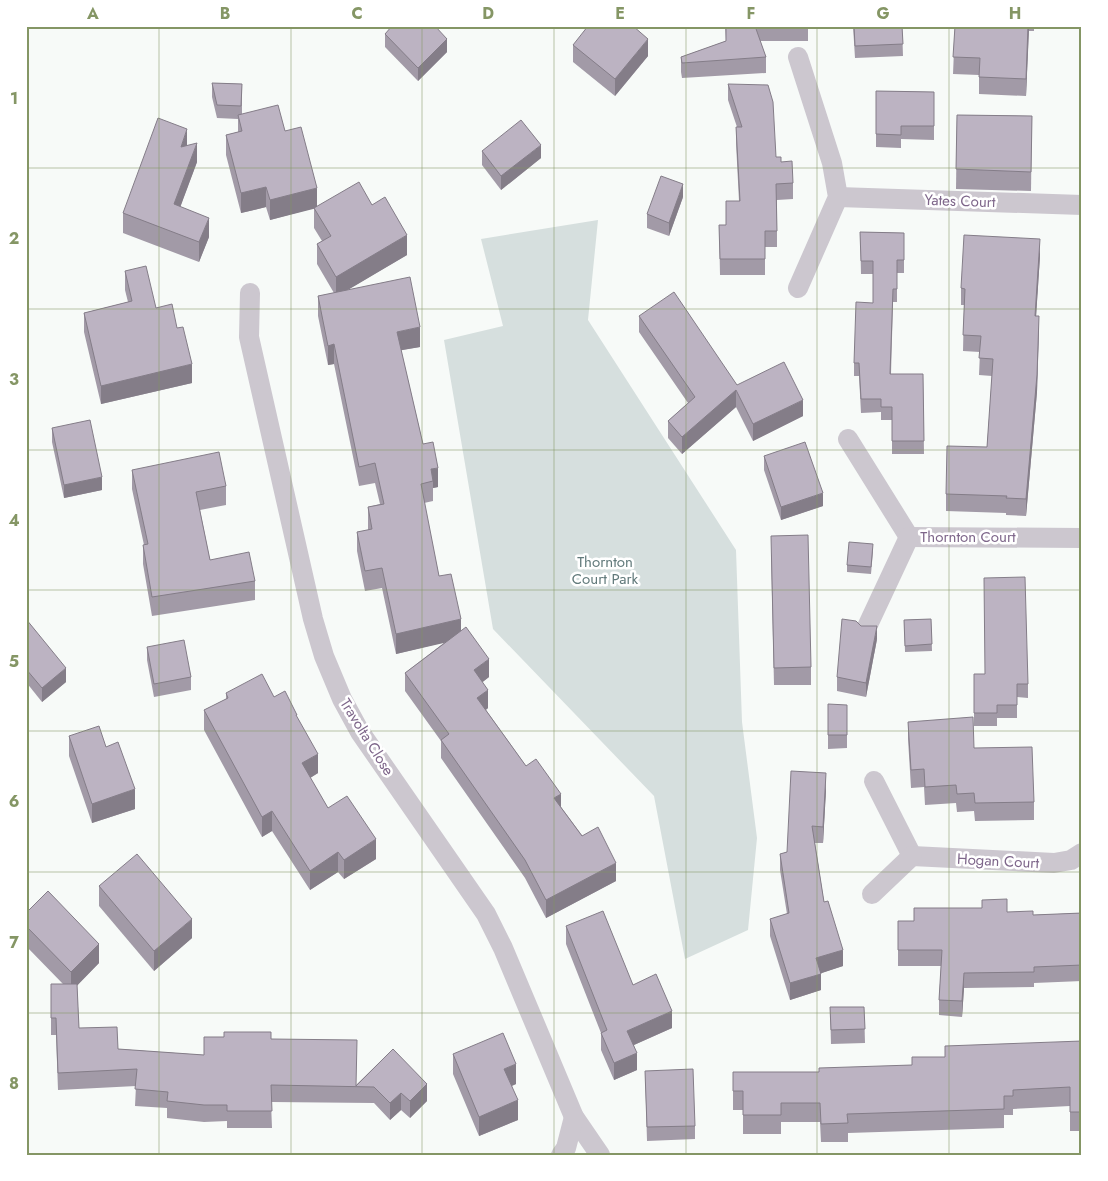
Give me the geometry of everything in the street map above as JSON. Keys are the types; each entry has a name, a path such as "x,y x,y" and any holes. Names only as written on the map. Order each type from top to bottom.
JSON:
{"street":[{"path":"798,57 832,163 838,197 798,288"},
{"name":"Yates Court","path":"838,197 1082,205"},
{"name":"Travolta Close","path":"250,292 249,337 313,619 324,656 342,699 360,732 486,914 503,948 574,1117 600,1155"},
{"name":"Thornton Court","path":"848,439 909,536 1082,538"},
{"path":"866,629 909,536"},
{"path":"872,894 912,856 874,781"},
{"name":"Hogan Court","path":"912,856 1054,863 1072,860 1082,853"},
{"path":"561,1155 566,1148 574,1117"}],"green space":[{"name":"Thornton Court Park","path":"598,220 588,320 736,550 742,722 757,838 748,930 685,959 654,796 493,629 444,340 503,326 481,239"}],"building":[{"path":"392,26 435,26 447,39 418,68 385,34"},
{"path":"588,26 633,26 648,39 615,79 573,45"},
{"path":"726,26 755,26 766,57 682,63 681,57 726,41"},
{"path":"854,26 902,26 903,44 855,46"},
{"path":"955,26 1028,26 1026,79 979,77 980,58 953,57"},
{"path":"212,83 242,84 241,106 217,105"},
{"path":"728,84 768,85 773,102 776,157 781,157 781,162 792,161 793,183 776,184 777,231 765,231 765,259 720,259 719,225 726,225 726,201 740,201 736,127 742,127"},
{"path":"876,91 934,92 934,126 901,126 901,135 876,134"},
{"path":"278,105 285,131 301,127 317,188 270,200 266,187 241,193 226,135 242,131 238,115"},
{"path":"957,115 1032,116 1031,172 956,169"},
{"path":"158,118 187,129 181,147 197,143 174,204 209,218 199,242 123,213"},
{"path":"521,120 541,145 501,176 482,151"},
{"path":"661,176 683,184 669,223 647,214"},
{"path":"359,182 372,205 385,197 407,235 336,277 317,244 331,236 314,208"},
{"path":"860,232 904,233 904,260 897,260 897,289 893,289 890,374 923,374 924,441 892,441 892,407 881,407 881,399 861,399 859,363 854,363 856,302 873,303 873,261 861,261"},
{"path":"964,235 1040,239 1035,316 1039,316 1037,375 1026,499 1006,498 1007,496 946,494 947,446 987,447 993,359 979,358 981,336 963,335 965,289 961,288"},
{"path":"146,266 156,308 172,304 177,328 183,327 192,364 101,386 84,313 132,301 125,271"},
{"path":"410,277 420,327 397,332 423,444 433,442 438,468 431,469 433,481 421,484 439,576 451,574 461,619 396,634 382,568 365,571 357,532 372,529 368,507 384,504 375,463 359,467 334,344 328,346 318,296"},
{"path":"674,292 737,385 784,362 803,400 753,424 736,390 682,437 668,421 695,397 639,316"},
{"path":"90,420 102,477 64,485 52,428"},
{"path":"805,442 823,493 781,507 764,456"},
{"path":"219,452 226,486 196,492 210,560 249,552 255,581 152,597 143,545 148,544 132,470"},
{"path":"808,535 811,667 774,668 771,536"},
{"path":"849,542 873,544 871,567 847,565"},
{"path":"1025,577 1028,684 1017,684 1017,705 997,705 997,713 974,713 974,674 985,674 984,578"},
{"path":"26,619 66,668 42,688 26,669"},
{"path":"842,619 856,621 861,626 877,626 866,683 837,677"},
{"path":"931,619 932,644 905,646 904,620"},
{"path":"466,627 489,659 474,670 488,690 477,698 526,766 536,759 561,794 554,798 582,836 598,827 616,863 546,900 525,860 441,740 449,734 405,673"},
{"path":"184,640 191,677 154,684 147,647"},
{"path":"262,674 274,697 285,691 318,754 302,763 328,808 347,796 376,839 344,860 338,852 310,871 272,811 262,817 204,710 228,698 226,693"},
{"path":"828,704 847,705 847,735 828,735"},
{"path":"973,717 974,748 1032,747 1034,802 975,803 974,793 957,794 956,785 925,787 924,769 911,770 908,722"},
{"path":"99,726 106,747 118,742 135,789 92,804 69,736"},
{"path":"791,771 826,773 823,827 812,826 824,902 828,901 843,950 816,958 821,974 790,983 770,919 789,913 780,854 787,852"},
{"path":"137,854 192,919 154,951 99,886"},
{"path":"48,891 99,944 71,972 26,926 26,913"},
{"path":"1007,899 1007,912 1033,911 1033,915 1082,913 1082,965 1034,967 1034,972 964,973 962,1001 939,1000 942,950 898,950 898,921 914,921 914,908 982,908 982,900"},
{"path":"603,911 633,985 656,974 672,1011 627,1031 637,1053 614,1063 601,1033 607,1030 566,926"},
{"path":"51,984 77,984 79,1028 117,1027 118,1049 204,1055 204,1037 224,1037 224,1032 271,1032 271,1039 357,1040 356,1086 393,1049 427,1084 410,1101 401,1093 390,1103 374,1087 271,1085 272,1111 227,1111 227,1105 204,1105 167,1101 168,1092 135,1089 137,1069 58,1073 56,1018 51,1018"},
{"path":"830,1007 864,1007 865,1029 831,1030"},
{"path":"503,1033 516,1064 504,1069 518,1100 479,1117 453,1054"},
{"path":"1082,1041 1082,1112 1070,1112 1070,1087 1013,1090 1013,1096 1004,1096 1004,1109 847,1114 848,1123 821,1124 820,1103 781,1103 781,1115 743,1115 743,1091 733,1091 733,1072 819,1072 819,1068 912,1065 912,1057 945,1057 945,1046"},
{"path":"693,1069 695,1126 647,1127 645,1071"}]}
